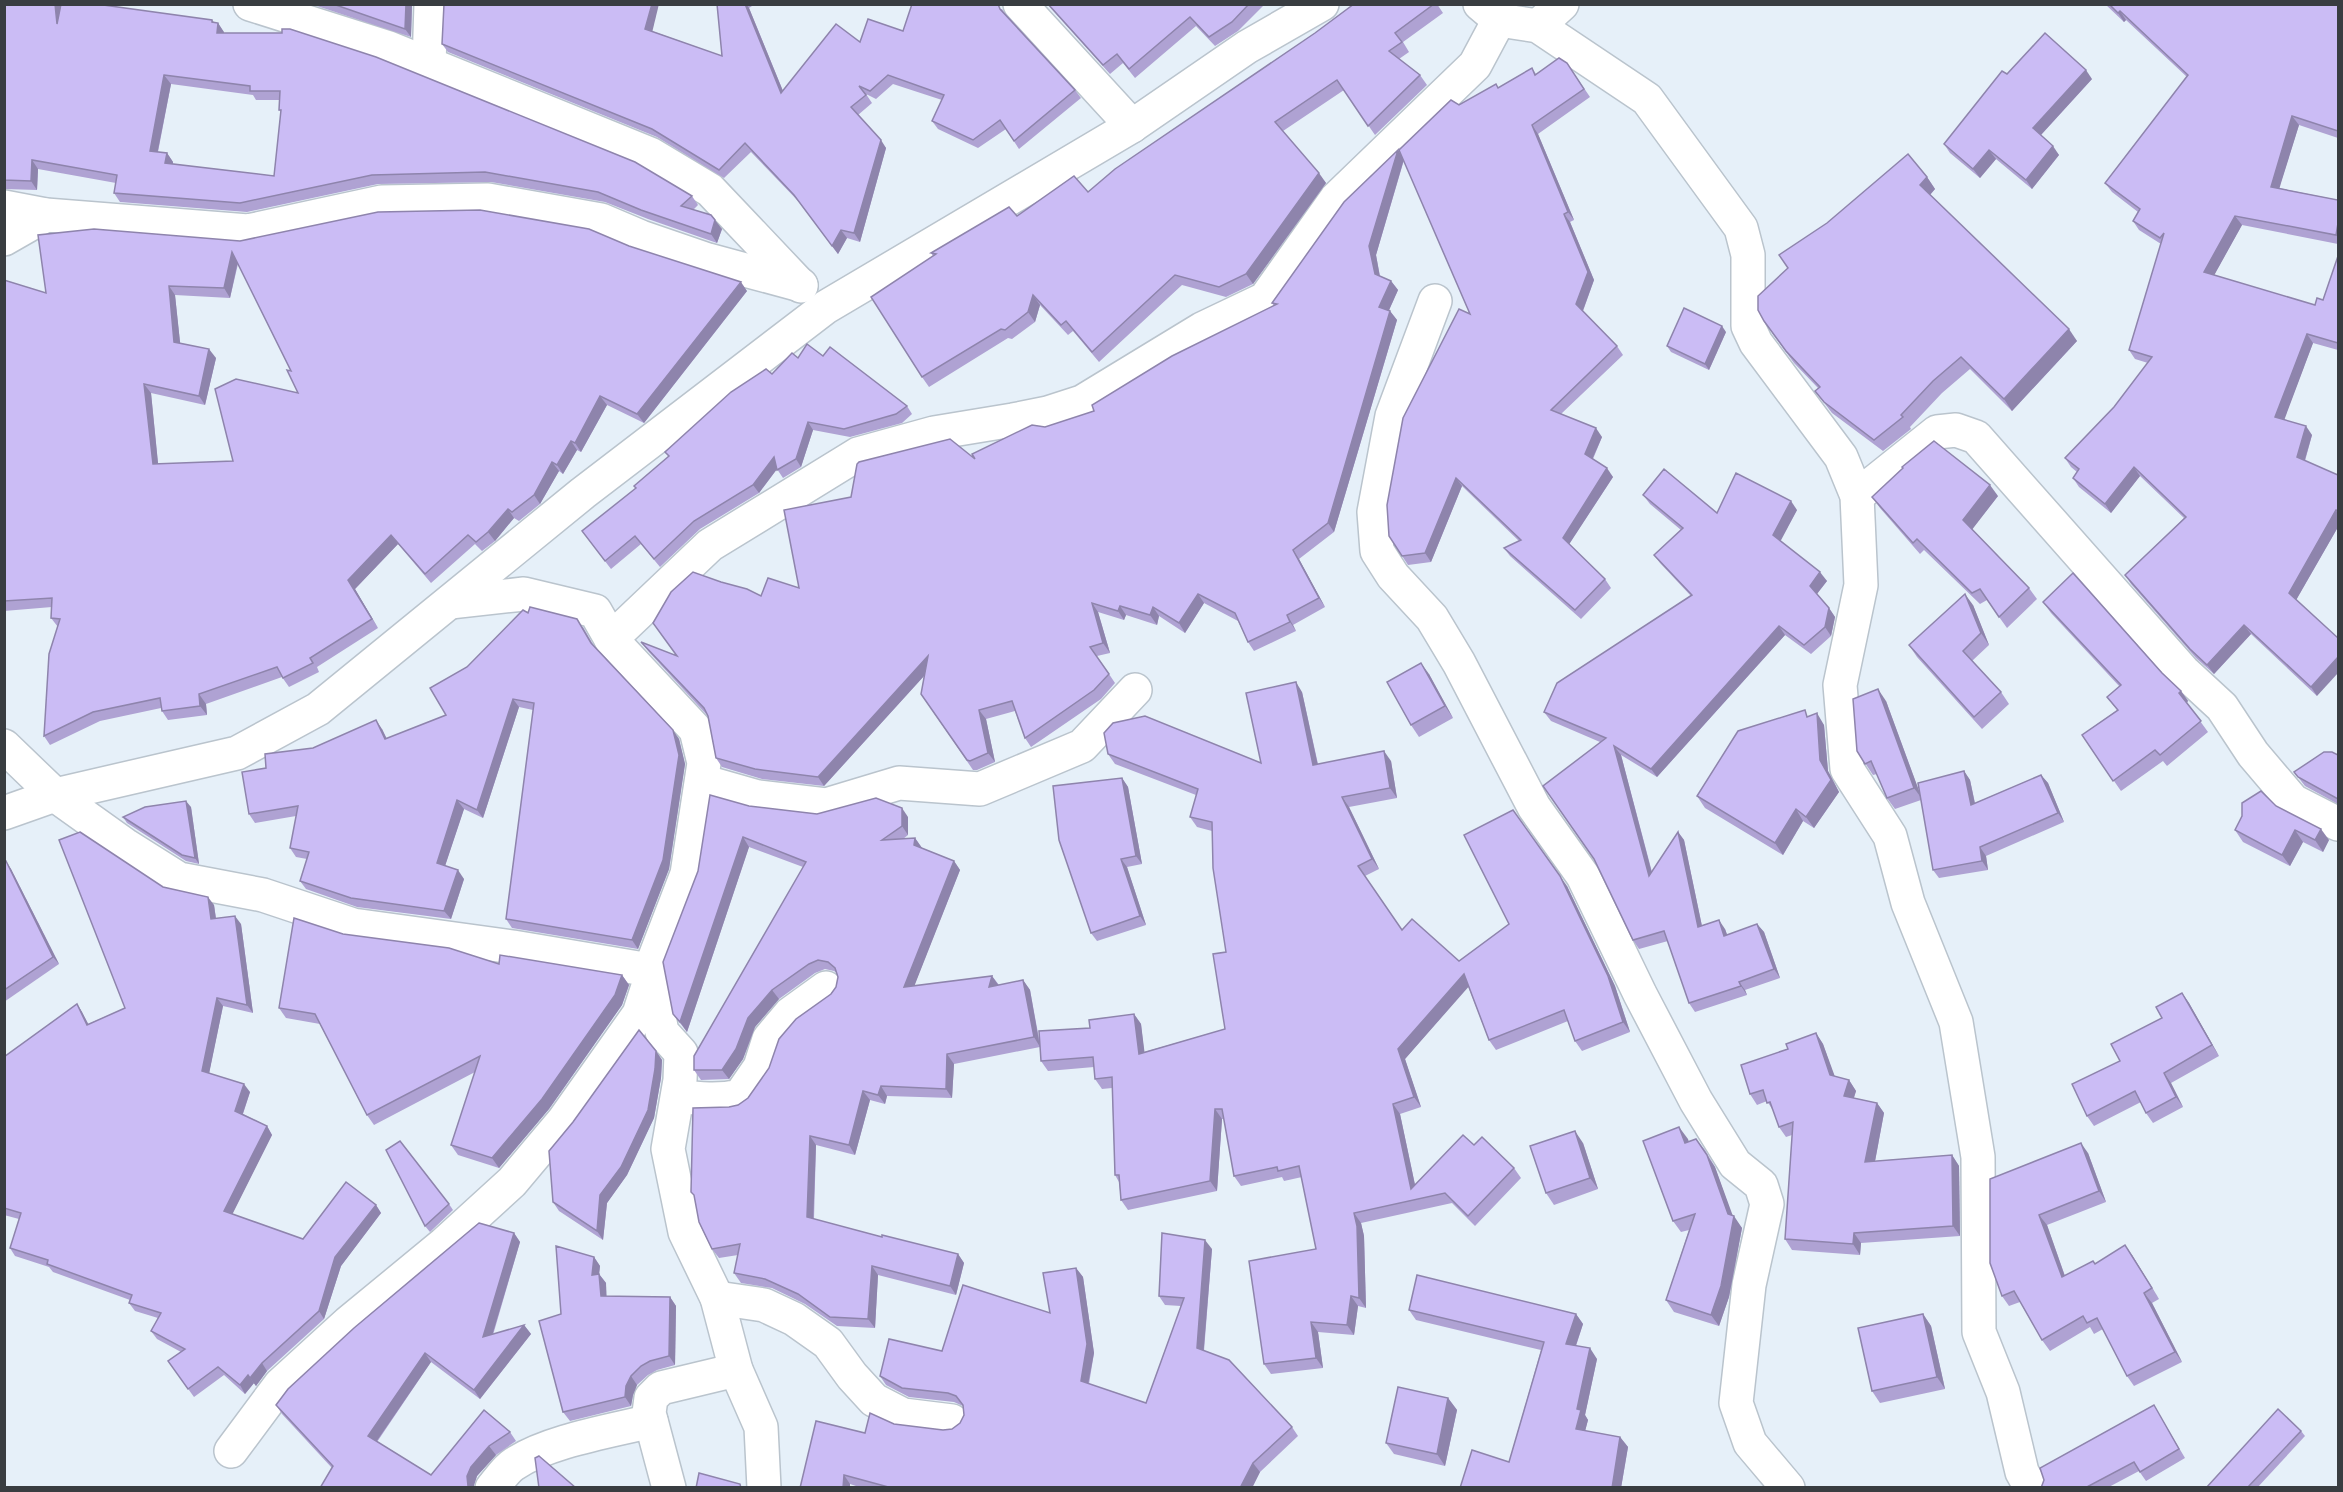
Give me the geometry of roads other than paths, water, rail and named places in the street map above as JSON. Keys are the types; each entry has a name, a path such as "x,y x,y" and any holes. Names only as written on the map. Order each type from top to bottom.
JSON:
{"street":[{"path":"250,4 388,48 650,154 677,168 710,190 801,285 826,307"},
{"path":"429,64 430,4"},
{"path":"1020,4 1132,126"},
{"path":"4,813 56,795 237,753 318,709 663,430 826,307 1132,126 1247,47 1322,4"},
{"path":"1538,26 1562,4"},
{"path":"611,639 710,545 858,454 934,433 1025,418 1083,402 1202,329 1265,299 1336,199 1475,65 1489,12 1538,26 1647,99 1741,228 1748,255 1748,326 1756,343 1841,458 1857,496 1861,585 1840,685 1847,769 1890,836 1908,903 1956,1022 1978,1157 1979,1332 2003,1392 2022,1472 2031,1488"},
{"path":"4,207 46,215 248,231 382,202 488,200 601,220 641,237 708,260 801,285"},
{"path":"4,239 46,215"},
{"path":"1435,301 1392,416 1374,512 1377,551 1393,576 1432,618 1459,663 1534,807 1582,876 1696,1101 1735,1164 1761,1185 1767,1204 1749,1285 1736,1403 1749,1443 1788,1488"},
{"path":"1857,496 1937,432 1956,430 1976,437 2182,671 2222,707 2253,754 2293,801 2338,824"},
{"path":"231,1451 280,1385 348,1323 444,1244 512,1182 564,1120 639,1014 651,973 687,874 704,763 696,730 611,639 595,611 524,594 450,602"},
{"path":"702,781 758,796 826,806 899,783 980,789 1082,746 1136,690"},
{"path":"4,746 56,795 125,845 179,879 263,895 353,925 513,947 651,973"},
{"path":"651,973 662,1032 681,1053 678,1096 668,1149 685,1232 717,1298 736,1370 761,1427 764,1488"},
{"path":"678,1096 713,1100 740,1096 760,1067 769,1039 790,1014 826,988"},
{"path":"717,1298 764,1305 794,1319 828,1343 852,1376 874,1400 903,1415 952,1421"},
{"path":"669,1488 649,1413 651,1398 662,1388 736,1370"},
{"path":"492,1488 513,1465 534,1454 566,1443 651,1421"}]}
